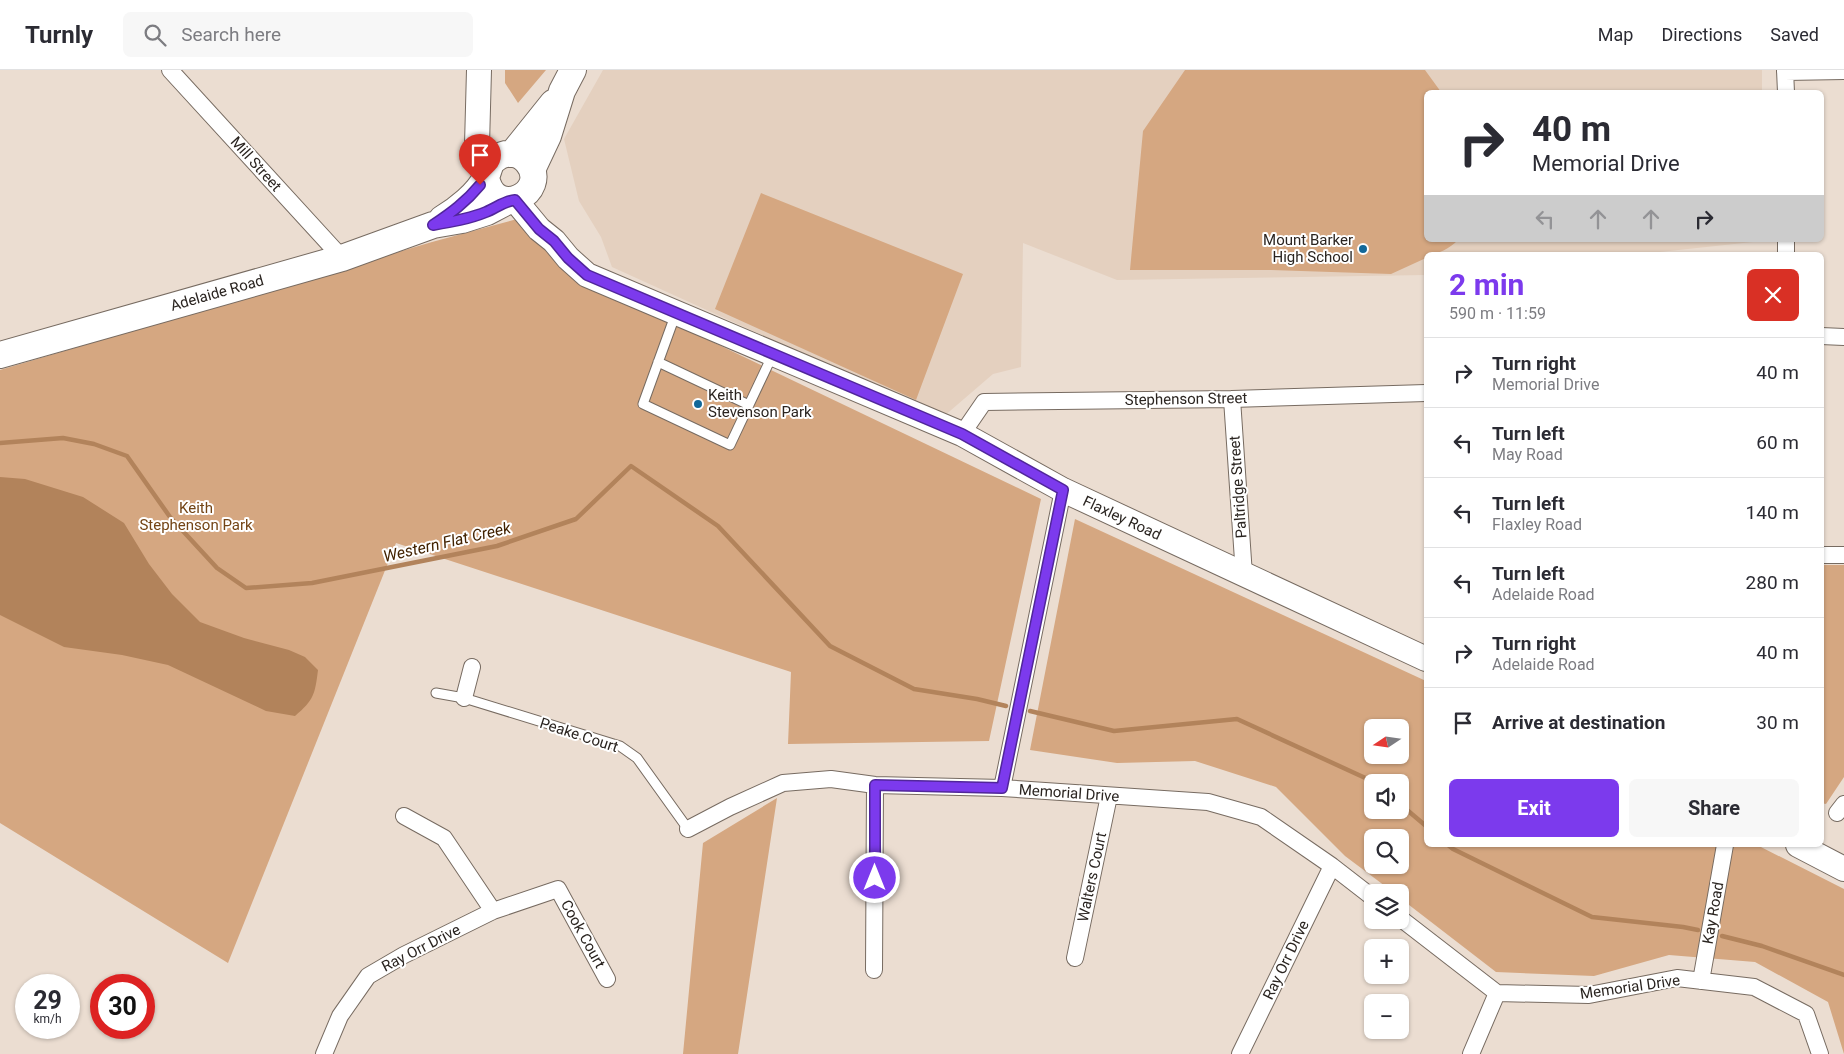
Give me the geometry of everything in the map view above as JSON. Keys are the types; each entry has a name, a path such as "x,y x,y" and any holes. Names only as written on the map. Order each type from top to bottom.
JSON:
{"main road":[{"path":"479,70 477,144 481,160 498,164 525,159 522,189"},
{"name":"Adelaide Road","path":"433,225 471,197 568,81"},
{"path":"498,164 488,185 492,192 500,198 522,189 548,136 568,81"},
{"name":"Adelaide Road","path":"0,355 342,258 433,225 462,220 487,212 522,189"},
{"name":"Flaxley Road","path":"522,189 544,212 554,241 568,258 587,275 962,434 1063,490 1424,658"},
{"path":"1802,847 1844,868"}],"street":[{"name":"Mill Street","path":"170,70 342,258"},
{"path":"1786,90 1785,71 1844,71"},
{"path":"1824,336 1844,337"},
{"name":"Stephenson Street","path":"962,434 984,402 1232,399 1424,393"},
{"name":"Paltridge Street","path":"1232,399 1244,575"},
{"path":"1002,788 1063,490"},
{"path":"1824,555 1844,555"},
{"path":"464,698 472,667"},
{"name":"Memorial Drive","path":"688,829 783,783 831,779 875,785 1002,788 1208,802 1261,817 1332,866 1364,891"},
{"path":"874,970 875,785"},
{"name":"Walters Court","path":"1075,958 1110,796"},
{"path":"404,816 444,838 493,911"},
{"name":"Kay Road","path":"1701,981 1725,847"},
{"name":"Ray Orr Drive","path":"1240,1054 1332,866"},
{"name":"Ray Orr Drive","path":"324,1054 340,1016 368,976 404,955 493,911 558,889"},
{"name":"Cook Court","path":"558,889 607,979"},
{"path":"1409,925 1497,993 1471,1054"},
{"name":"Memorial Drive","path":"1497,993 1589,995 1677,978 1754,987 1806,1014 1820,1054"}],"lane":[{"path":"676,313 643,404 730,445 773,354"},
{"path":"658,362 749,405"},
{"name":"Peake Court","path":"436,693 464,698 620,746 637,758 688,829"}],"shaded area":[{"name":"Mount Barker High School","path":"603,70 1762,70 1762,90 1424,90 1424,242 1753,242 1660,252 1424,252 1424,275 1117,280 1023,243 1021,367 993,374 943,417 612,267 601,237 579,201 564,139"},
{"path":"0,477 25,479 83,497 124,523 149,564 172,594 200,622 244,638 289,650 305,657 318,670 316,685 310,701 295,716 266,711 168,665 122,655 64,647 0,615"}],"green space":[{"path":"505,70 546,70 518,103 505,83"},
{"path":"1185,70 1425,70 1440,90 1424,90 1424,242 1456,242 1440,252 1424,252 1424,259 1391,274 1271,270 1130,270 1143,131"},
{"path":"761,193 963,274 916,400 715,309"},
{"name":"Keith Stephenson Park","path":"517,219 566,272 1041,499 989,741 788,744 791,672 396,543 228,963 0,823 0,370 432,242"},
{"path":"1075,519 1424,680 1424,847 1761,847 1844,889 1844,1054 1828,1002 1755,962 1669,955 1594,976 1496,972 1409,905 1409,884 1382,884 1369,874 1409,874 1409,829 1364,829 1364,870 1345,856 1276,787 1195,761 1117,763 1030,750"},
{"path":"1824,565 1844,565 1844,777 1826,804 1824,804"},
{"path":"777,798 738,1054 683,1054 703,843"}],"waterway":[{"name":"Western Flat Creek","path":"0,443 63,438 94,444 127,456 170,517 217,568 246,588 312,583 497,546 576,519 631,466 718,526 830,646 914,689 977,699 1006,706"},
{"name":"Western Flat Creek","path":"1030,711 1114,731 1237,719 1364,777"},
{"name":"Western Flat Creek","path":"1409,812 1424,824"},
{"name":"Western Flat Creek","path":"1450,847 1592,917 1698,930"},
{"name":"Western Flat Creek","path":"1722,936 1762,946 1844,975"}],"place":[{"name":"Mount Barker High School","path":"1363,249"},
{"name":"Keith Stevenson Park","path":"698,404"}],"route":[{"path":"480,185 471,197 457,209 433,225 462,220 487,212 508,201 515,200 539,229 554,241 568,258 587,275 962,434 1063,490 1002,788 875,785 875,878"}]}
